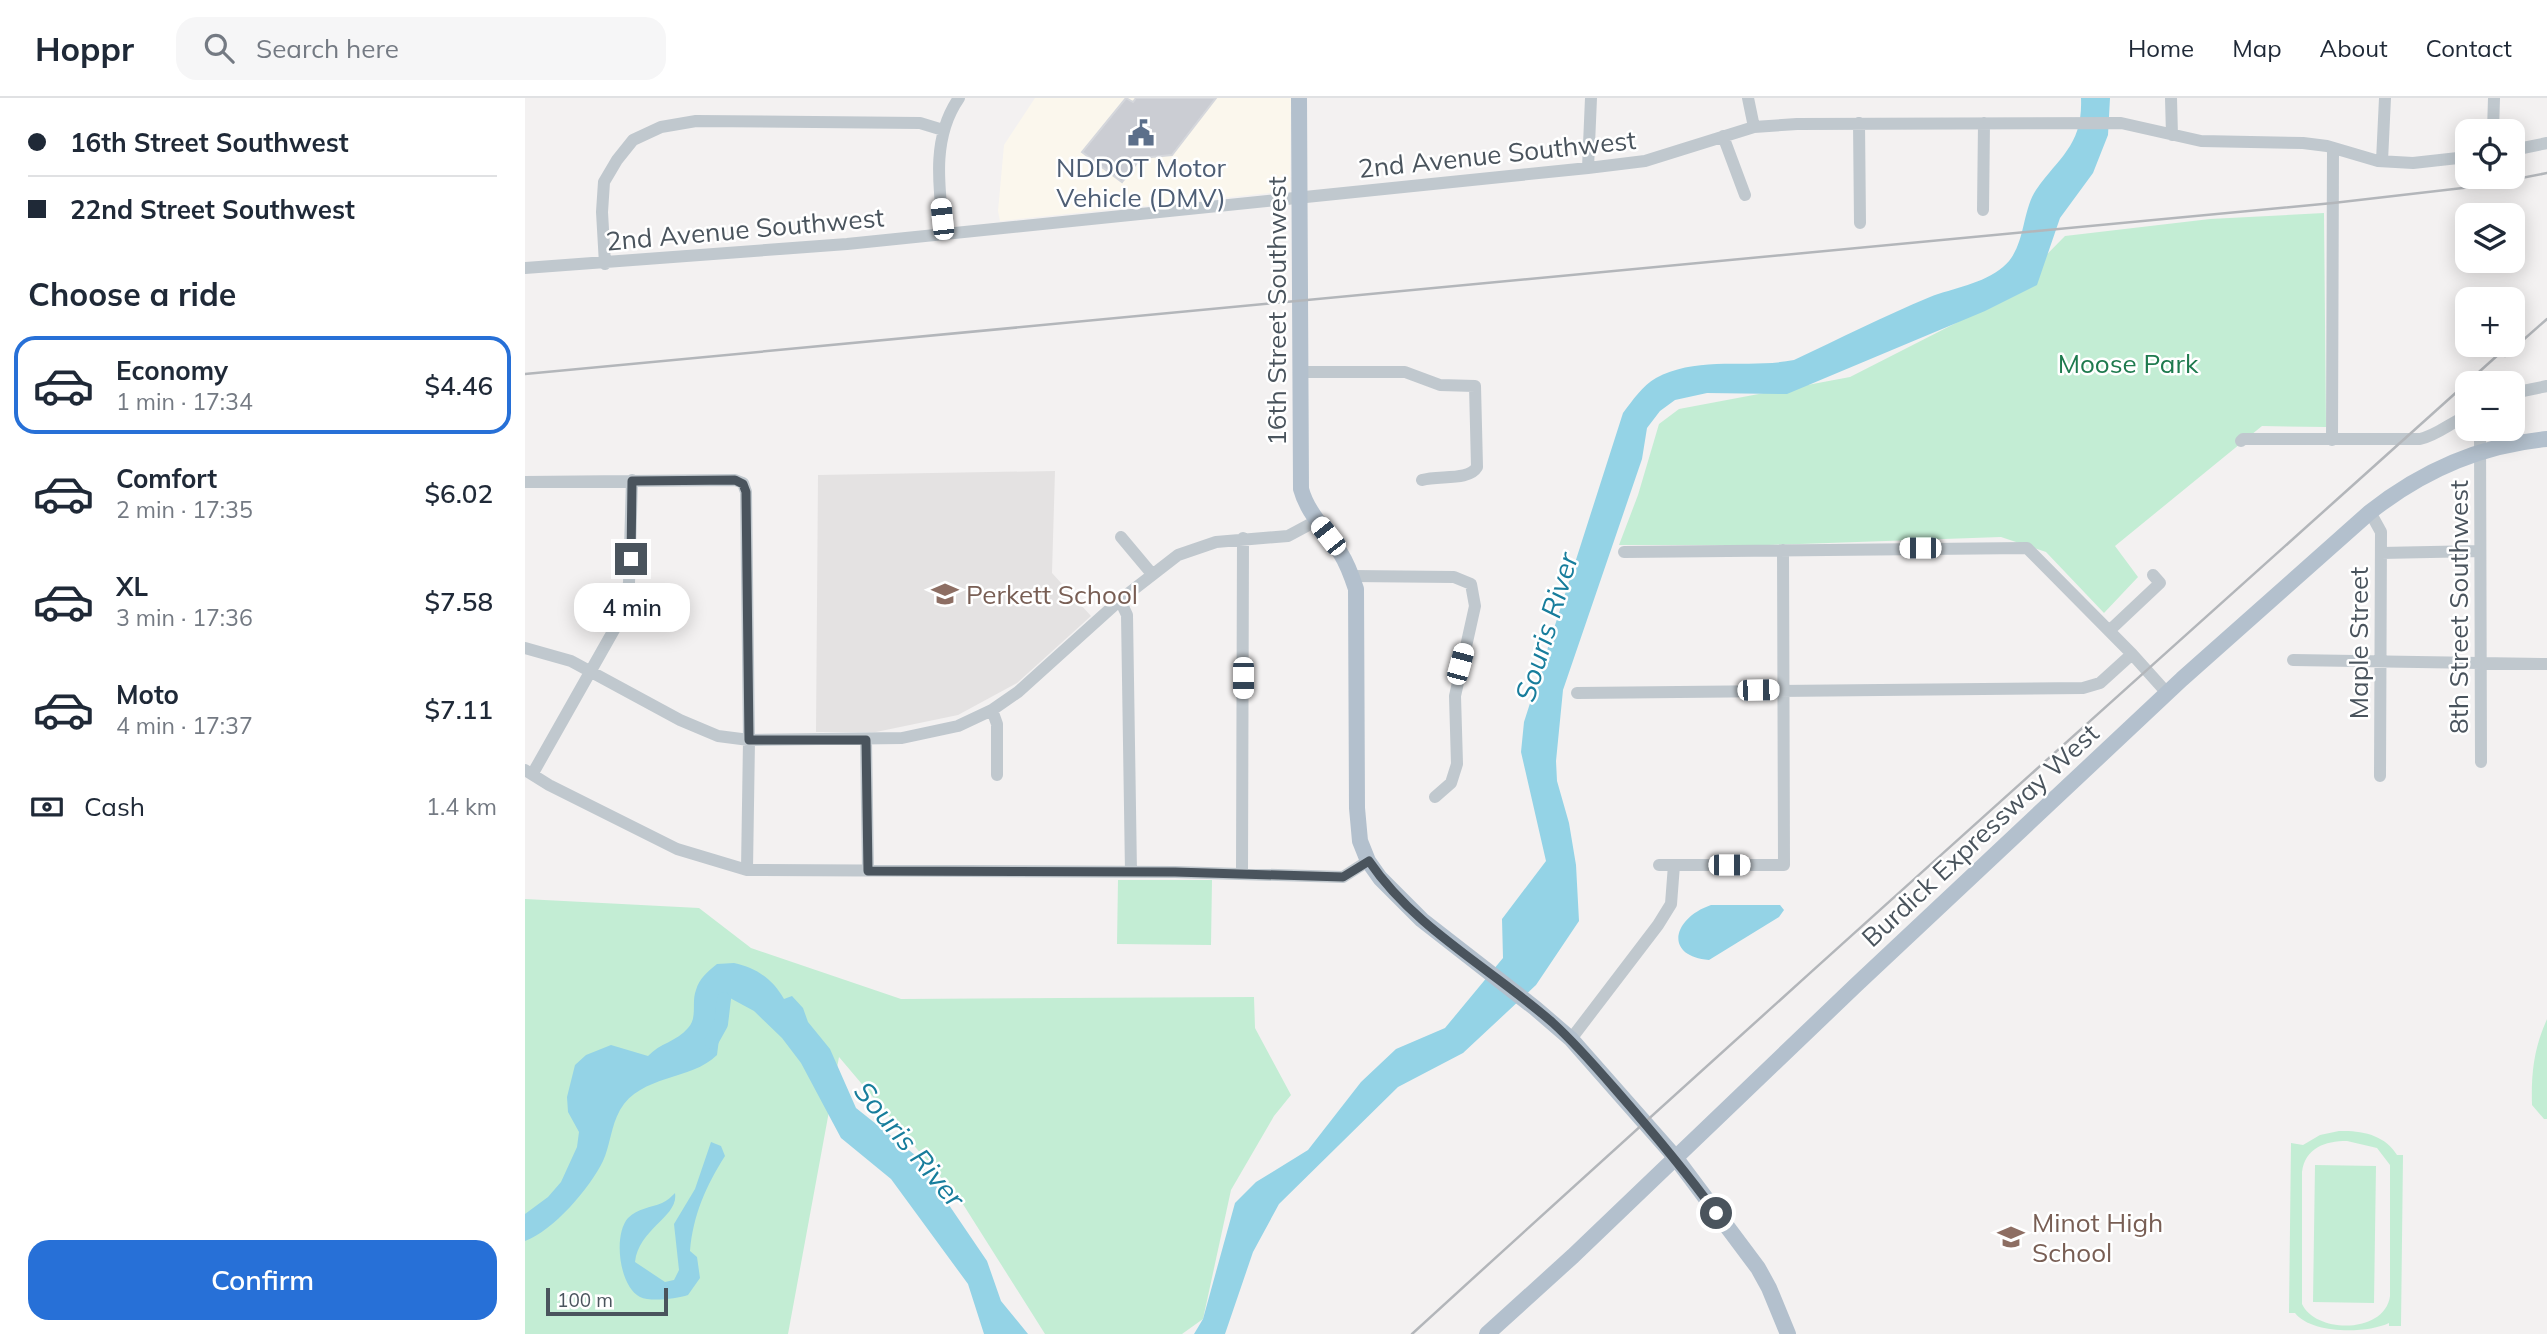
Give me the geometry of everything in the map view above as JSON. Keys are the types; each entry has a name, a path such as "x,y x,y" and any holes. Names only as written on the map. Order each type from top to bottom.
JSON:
{"main road":[{"name":"16th Street Southwest","path":"1299,98 1301,489 1305,503 1340,551 1352,576"},
{"name":"Burdick Expressway West","path":"1487,1334 1573,1256 2167,693 2370,512 2420,478 2480,452 2547,439"},
{"path":"1352,576 1358,606 1357,808 1360,841 1369,861 1387,886 1422,920 1571,1039 1675,1157 1758,1268 1788,1334"}],"street":[{"path":"943,234 938,178 943,130 960,98"},
{"path":"1588,168 1591,98"},
{"path":"1748,98 1754,127"},
{"path":"2171,98 2172,135"},
{"path":"2382,161 2385,98"},
{"path":"2493,119 2494,98"},
{"path":"605,264 601,212 604,182 633,140 661,127 696,121 907,122 943,130"},
{"path":"1859,123 1860,223"},
{"name":"2nd Avenue Southwest","path":"525,268 605,264 943,234 1588,168 1645,160 1754,127 1859,123 2121,123 2201,141 2303,143 2382,161 2413,163 2455,159"},
{"path":"1983,210 1984,123"},
{"path":"1723,136 1745,195"},
{"path":"2525,147 2547,142"},
{"path":"2332,440 2333,148"},
{"path":"1300,372 1405,372 1440,385 1475,386 1478,467 1473,474 1465,477 1438,476 1422,480"},
{"path":"2525,391 2547,386"},
{"path":"2241,441 2332,440 2420,445 2438,439 2455,426"},
{"name":"8th Street Southwest","path":"2480,441 2481,762"},
{"path":"525,482 735,480 743,484 746,492 749,740 747,870"},
{"path":"632,481 629,583 615,628 529,771 549,785 677,849 747,870 1131,872 1343,877 1369,861"},
{"name":"Maple Street","path":"2370,512 2381,532 2380,776"},
{"path":"525,648 571,661 700,730 718,736 749,740 866,740 932,733 958,726 992,710 1018,692 1120,600 1178,555 1216,542 1287,536 1316,521"},
{"path":"1121,537 1151,574"},
{"path":"1242,874 1243,538"},
{"path":"1624,551 2027,548 2167,693"},
{"path":"1659,865 1784,865 1783,550"},
{"path":"2381,553 2480,551"},
{"path":"2109,631 2160,583 2153,575"},
{"path":"1352,576 1454,576 1471,584 1475,606 1455,696 1457,764 1451,783 1435,797"},
{"path":"1120,600 1127,615 1131,872"},
{"path":"1577,693 2094,686 2132,654"},
{"path":"2293,660 2547,664"},
{"path":"992,710 997,724 997,775"},
{"path":"866,740 868,871"},
{"path":"1571,1039 1671,904 1674,865"}],"shaded area":[{"path":"1035,98 1291,98 1290,191 1000,221 998,211 1004,145"},
{"name":"Perkett School","path":"1055,471 1052,573 1091,616 1017,683 958,715 876,732 816,732 818,475"}],"green space":[{"name":"Moose Park","path":"2324,213 2326,427 2262,426 2115,546 2138,577 2104,613 2046,552 2001,537 1769,545 1619,545 1638,495 1659,424 1679,409 1850,377 2003,299 2065,236 2210,219"},
{"path":"1118,880 1212,880 1211,945 1117,944"},
{"path":"525,899 699,908 751,948 901,999 1254,997 1255,1028 1291,1095 1274,1116 1231,1190 1203,1319 1182,1334 1045,1334 961,1201 839,1057 788,1334 525,1334"},
{"path":"2547,1019 2547,1119 2544,1119 2532,1105 2532,1082 2536,1051"},
{"path":"2339,1131 2364,1133 2379,1138 2397,1155 2403,1155 2401,1326 2389,1326 2389,1323 2367,1329 2339,1330 2313,1325 2295,1313 2289,1313 2291,1143 2303,1145 2320,1135","holes":["2347,1141 2377,1148 2390,1165 2390,1296 2385,1308 2376,1317 2349,1326 2335,1325 2321,1321 2310,1314 2302,1304 2302,1172 2307,1157 2324,1144"]},
{"path":"2315,1165 2376,1166 2374,1303 2313,1302"}],"water":[{"path":"2081,98 2110,98 2108,135 2093,173 2060,218 2037,285 1985,311 1787,394 1707,393 1675,400 1660,411 1647,428 1642,459 1563,690 1556,761 1557,781 1569,823 1576,865 1579,921 1536,985 1463,1053 1398,1087 1279,1204 1253,1252 1225,1334 1194,1334 1203,1319 1235,1203 1256,1182 1308,1150 1361,1082 1396,1049 1445,1028 1503,958 1502,919 1546,861 1521,752 1524,722 1623,413 1646,385 1672,371 1706,365 1794,360 1913,304 1995,273 2016,250 2036,190 2074,139 2081,114"},
{"path":"1711,905 1780,905 1784,910 1779,917 1709,960 1685,952 1679,944 1679,936 1688,919"},
{"path":"734,963 763,975 784,999 792,996 803,1008 808,1022 830,1049 856,1108 915,1155 987,1261 1001,1301 1028,1334 984,1334 968,1284 891,1179 841,1138 801,1063 782,1038 754,1011 730,998 722,1015 717,1055 694,1070 653,1084 629,1098 617,1116 603,1161 589,1183 559,1218 525,1241 525,1214 548,1197 561,1182 577,1147 579,1132 568,1112 567,1097 575,1065 586,1055 611,1045 648,1056 691,1024 697,986 704,975 717,964"},
{"path":"711,1142 721,1146 725,1156 706,1190 694,1225 690,1251 697,1257 700,1278 688,1295 663,1299 640,1297 627,1282 620,1260 623,1226 636,1212 664,1202 675,1193 671,1209 643,1240 635,1262 665,1282 674,1280 679,1270 674,1224 695,1189"}],"building":[{"path":"1126,98 1133,102 1136,98 1216,98 1172,155 1141,158 1122,182 1082,152"}],"waterway":[{"name":"Souris River","path":"711,1042 721,1024 724,999"}],"railway":[{"path":"525,374 2333,203 2480,186 2547,173"},
{"path":"2525,338 2547,319"},
{"path":"1412,1334 2496,357"}],"place":[{"name":"NDDOT Motor Vehicle (DMV)","path":"1141,133"},
{"name":"Perkett School","path":"945,594"},
{"name":"Minot High School","path":"2011,1237"}],"route":[{"path":"631,559 632,481 735,480 743,484 746,492 749,740 866,740 868,871 1175,872 1343,877 1369,861 1395,895 1422,920 1571,1039 1675,1157 1716,1213"}]}
